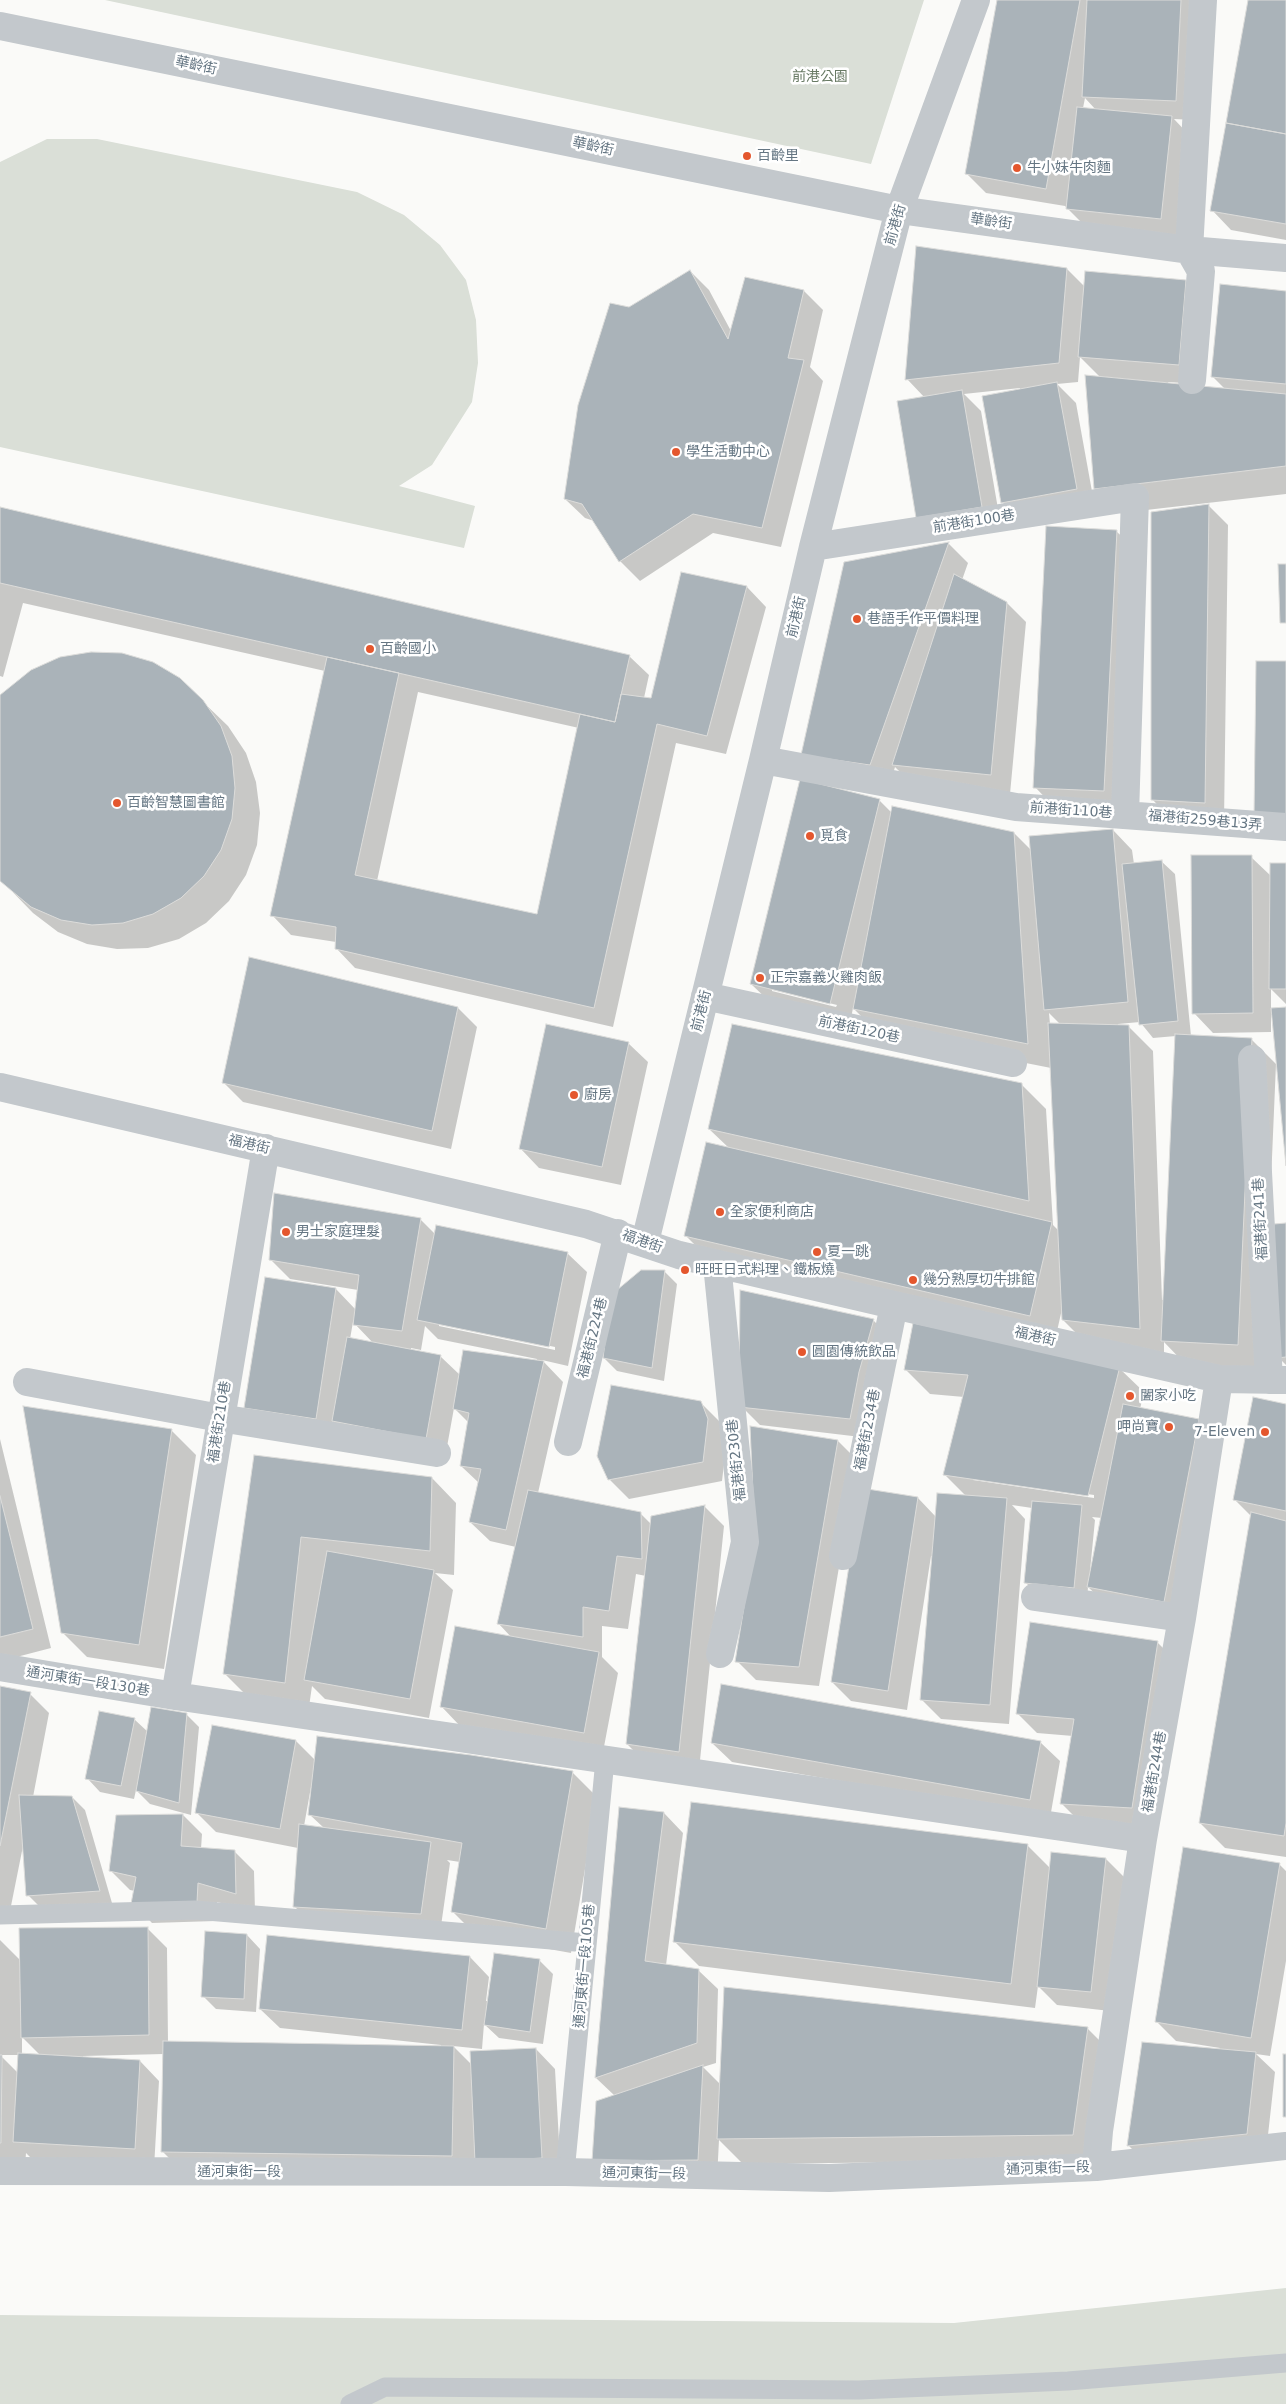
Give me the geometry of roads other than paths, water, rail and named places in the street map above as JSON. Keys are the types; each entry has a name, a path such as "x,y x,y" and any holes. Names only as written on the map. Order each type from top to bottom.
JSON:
{"street":[{"name":"前港街","path":"645,1242 813,547 899,210 976,0"},
{"path":"1192,380 1201,271 1189,250 1204,0"},
{"name":"華齡街","path":"0,26 899,210 1189,250 1286,258"},
{"name":"前港街100巷","path":"813,547 1135,496"},
{"name":"前港街110巷","path":"763,760 1016,807 1125,815 1135,496"},
{"name":"福港街259巷13弄","path":"1125,815 1286,827"},
{"name":"前港街120巷","path":"705,996 1013,1062"},
{"name":"福港街241巷","path":"1252,1059 1278,1380"},
{"name":"福港街","path":"0,1087 266,1148 618,1233 679,1255 894,1305 1220,1378 1278,1380"},
{"name":"福港街210巷","path":"176,1696 220,1418 266,1148"},
{"name":"福港街224巷","path":"568,1442 618,1233"},
{"name":"福港街230巷","path":"717,1264 745,1542 720,1654"},
{"name":"福港街234巷","path":"843,1556 894,1305"},
{"name":"福港街244巷","path":"1096,2167 1099,2131 1143,1839 1182,1618 1220,1378"},
{"path":"27,1382 220,1418 438,1453"},
{"path":"1035,1597 1182,1618"},
{"name":"通河東街一段130巷","path":"0,1668 176,1696 1143,1839"},
{"name":"通河東街一段","path":"0,2171 565,2172 829,2178 1096,2167 1286,2146"}],"lane":[{"name":"通河東街一段105巷","path":"565,2172 605,1760"},
{"path":"0,1915 195,1910 587,1943"},
{"path":"350,2404 385,2387 859,2390 1068,2381 1286,2363"}],"place":[{"name":"百齡里","path":"747,156"},
{"name":"牛小妹牛肉麵","path":"1017,168"},
{"name":"學生活動中心","path":"676,452"},
{"name":"巷語手作平價料理","path":"857,619"},
{"name":"百齡國小","path":"370,649"},
{"name":"百齡智慧圖書館","path":"117,803"},
{"name":"覓食","path":"810,836"},
{"name":"正宗嘉義火雞肉飯","path":"760,978"},
{"name":"廚房","path":"574,1095"},
{"name":"全家便利商店","path":"720,1212"},
{"name":"男士家庭理髮","path":"286,1232"},
{"name":"夏一跳","path":"817,1252"},
{"name":"旺旺日式料理、鐵板燒","path":"685,1270"},
{"name":"幾分熟厚切牛排館","path":"913,1280"},
{"name":"圓園傳統飲品","path":"802,1352"},
{"name":"闔家小吃","path":"1130,1396"},
{"name":"呷尚寶","path":"1169,1427"},
{"name":"7-Eleven","path":"1265,1432"}],"park label":[{"name":"前港公園","path":"820,77"}]}
